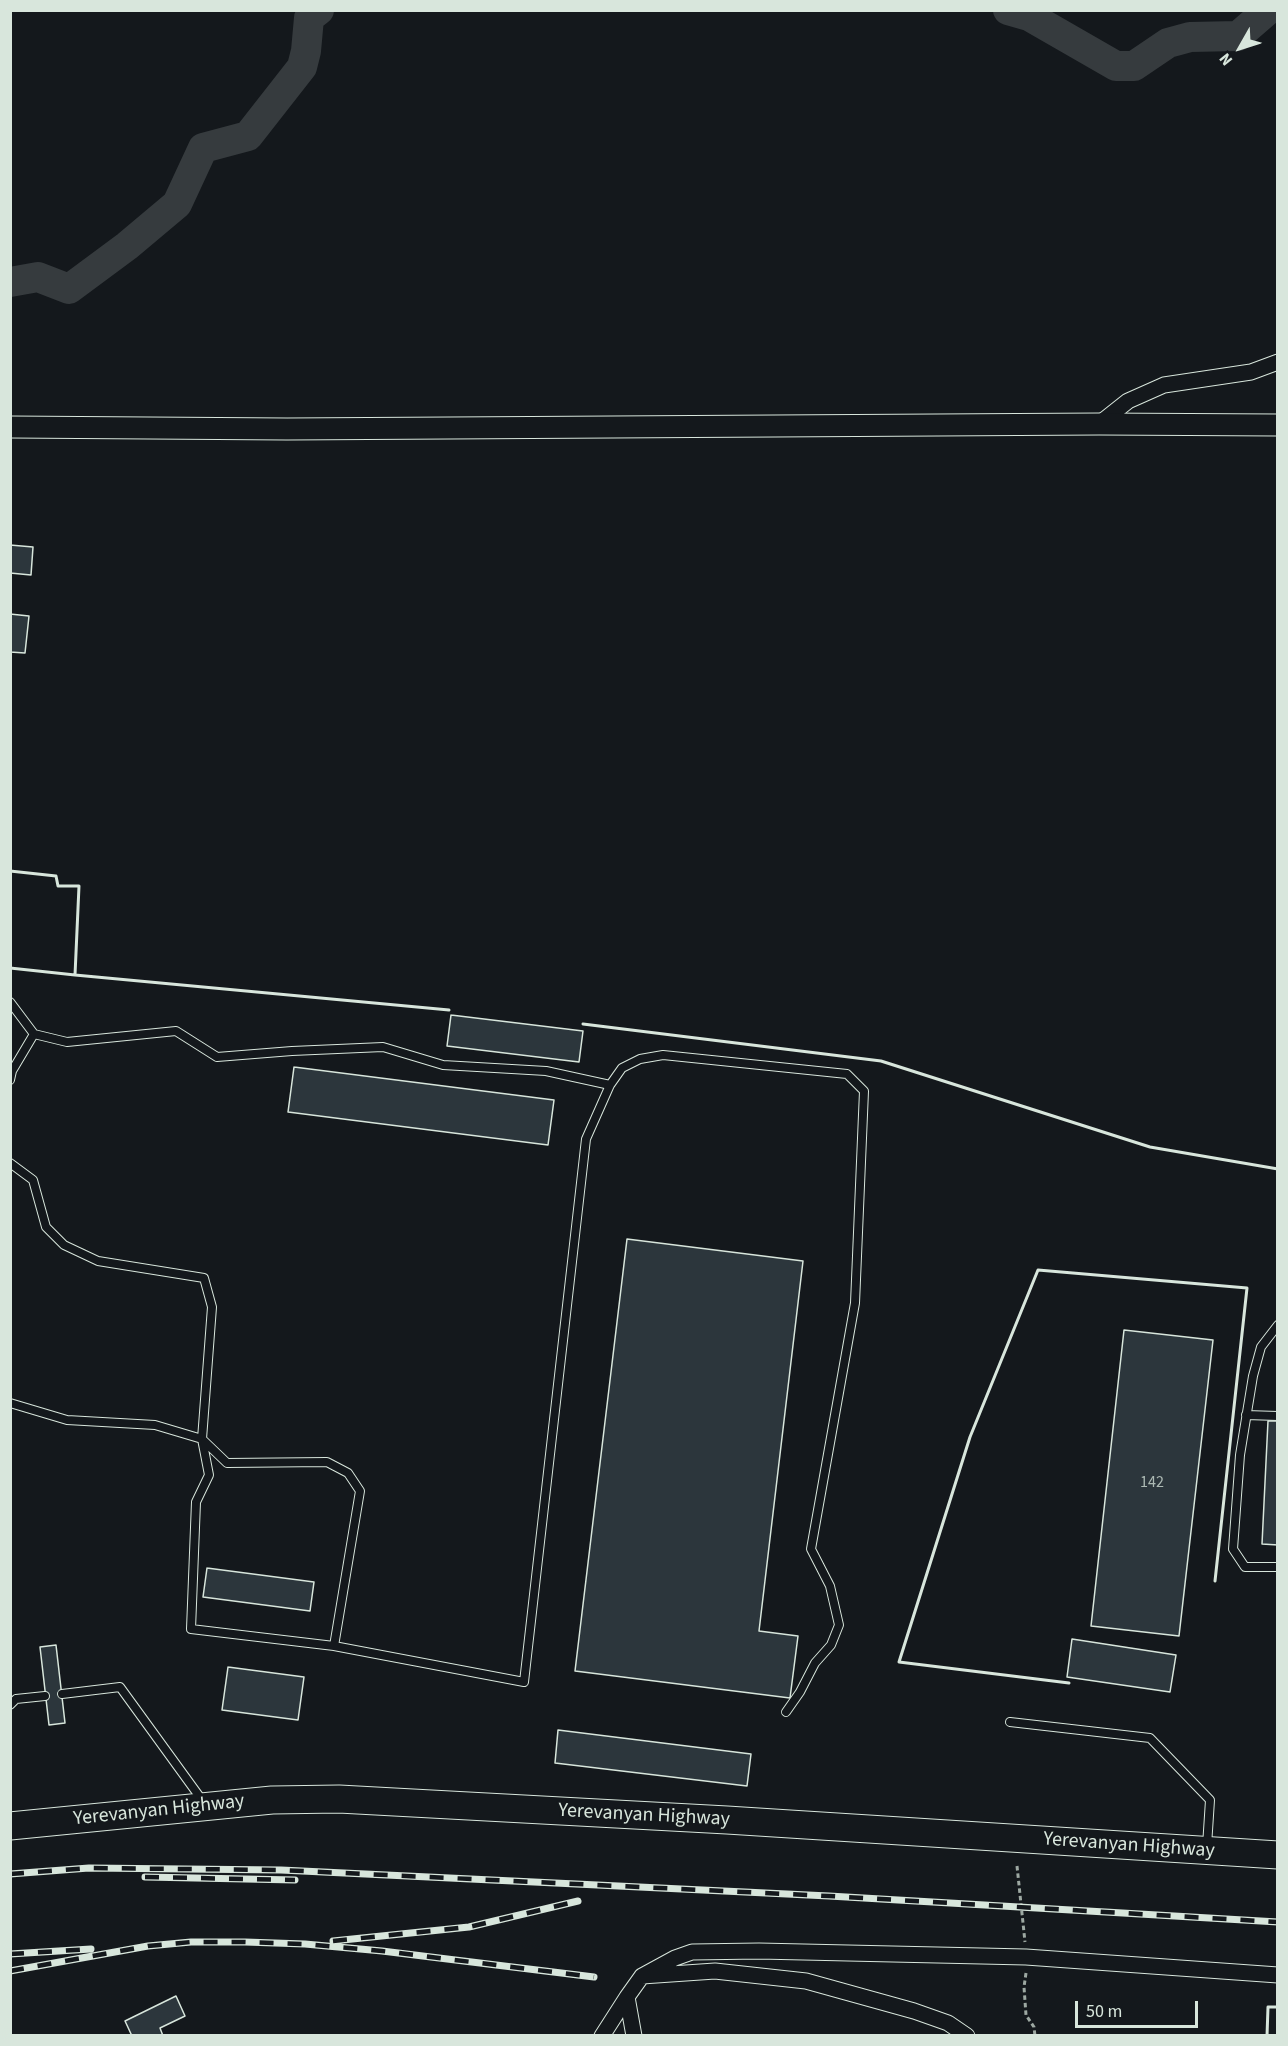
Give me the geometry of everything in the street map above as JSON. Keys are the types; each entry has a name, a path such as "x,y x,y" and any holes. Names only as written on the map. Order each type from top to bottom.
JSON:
{"highway":[{"name":"Yerevanyan Highway","path":"10,1826 272,1800 339,1799 727,1820 1278,1855"}],"street":[{"path":"1099,424 1128,401 1164,385 1251,372 1278,362"},
{"path":"10,427 298,429 1278,425"},
{"path":"602,2036 642,1976 675,1958 692,1952 759,1951 1026,1957 1278,1975"},
{"path":"642,1976 715,1971 806,1981 914,2011 948,2023 967,2036"},
{"path":"627,1997 634,2036"}],"lane":[{"path":"10,1002 34,1034 67,1042 176,1031 217,1057 383,1047 443,1065 546,1071 610,1085"},
{"path":"10,1080 12,1071 34,1034"},
{"path":"10,1163 33,1180 46,1227 64,1245 98,1261 204,1278 212,1307 202,1439 209,1475 196,1502 191,1629 334,1646 524,1682 586,1139 610,1085 622,1068 640,1059 663,1055 847,1074 864,1091 855,1303 811,1549 830,1586 839,1625 831,1645 815,1663 800,1692 786,1712"},
{"path":"1278,1325 1261,1347 1253,1376 1240,1455 1233,1549 1245,1567 1278,1567"},
{"path":"10,1403 67,1420 155,1425 202,1439 227,1463 327,1462 348,1473 360,1491 334,1646"},
{"path":"1246,1415 1278,1416"},
{"path":"62,1694 120,1687 207,1806"},
{"path":"10,1705 16,1699 45,1696"},
{"path":"1010,1722 1150,1738 1210,1800 1206,1851"}],"building":[{"path":"10,545 33,547 31,575 10,573"},
{"path":"10,614 29,616 25,653 10,652"},
{"path":"451,1015 583,1031 579,1062 447,1046"},
{"path":"294,1067 554,1100 548,1145 288,1112"},
{"path":"627,1239 803,1261 759,1631 798,1636 790,1698 575,1671"},
{"path":"1124,1330 1213,1340 1179,1636 1091,1626"},
{"path":"1268,1421 1278,1421 1278,1545 1262,1544"},
{"path":"207,1568 314,1582 310,1611 203,1597"},
{"path":"1072,1639 1176,1655 1170,1692 1067,1677"},
{"path":"56,1645 65,1723 49,1725 40,1647"},
{"path":"228,1667 304,1677 298,1720 222,1710"},
{"path":"558,1730 751,1754 747,1786 555,1763"},
{"path":"176,1996 185,2016 160,2028 163,2036 132,2036 125,2021"}],"waterway":[{"path":"10,282 38,277 69,289 127,246 177,204 203,148 248,136 302,67 309,18 319,10"},
{"path":"1008,10 1029,16 1116,66 1134,66 1168,43 1190,37 1238,36 1268,10"}],"railway":[{"path":"10,1874 89,1868 281,1870 829,1896 1278,1922"},
{"path":"145,1877 295,1880"},
{"path":"333,1941 469,1927 578,1901"},
{"path":"10,1971 148,1946 191,1942 245,1942 305,1944 382,1951 594,1977"},
{"path":"10,1954 91,1949"}],"wall":[{"path":"10,871 56,876 58,886 79,886 75,975 449,1010"},
{"path":"10,968 75,975"},
{"path":"583,1024 881,1061 1150,1147 1278,1169"},
{"path":"1069,1683 899,1662 970,1437 1038,1270 1247,1288 1215,1581"},
{"path":"1267,2036 1268,2007 1278,2007"}]}
